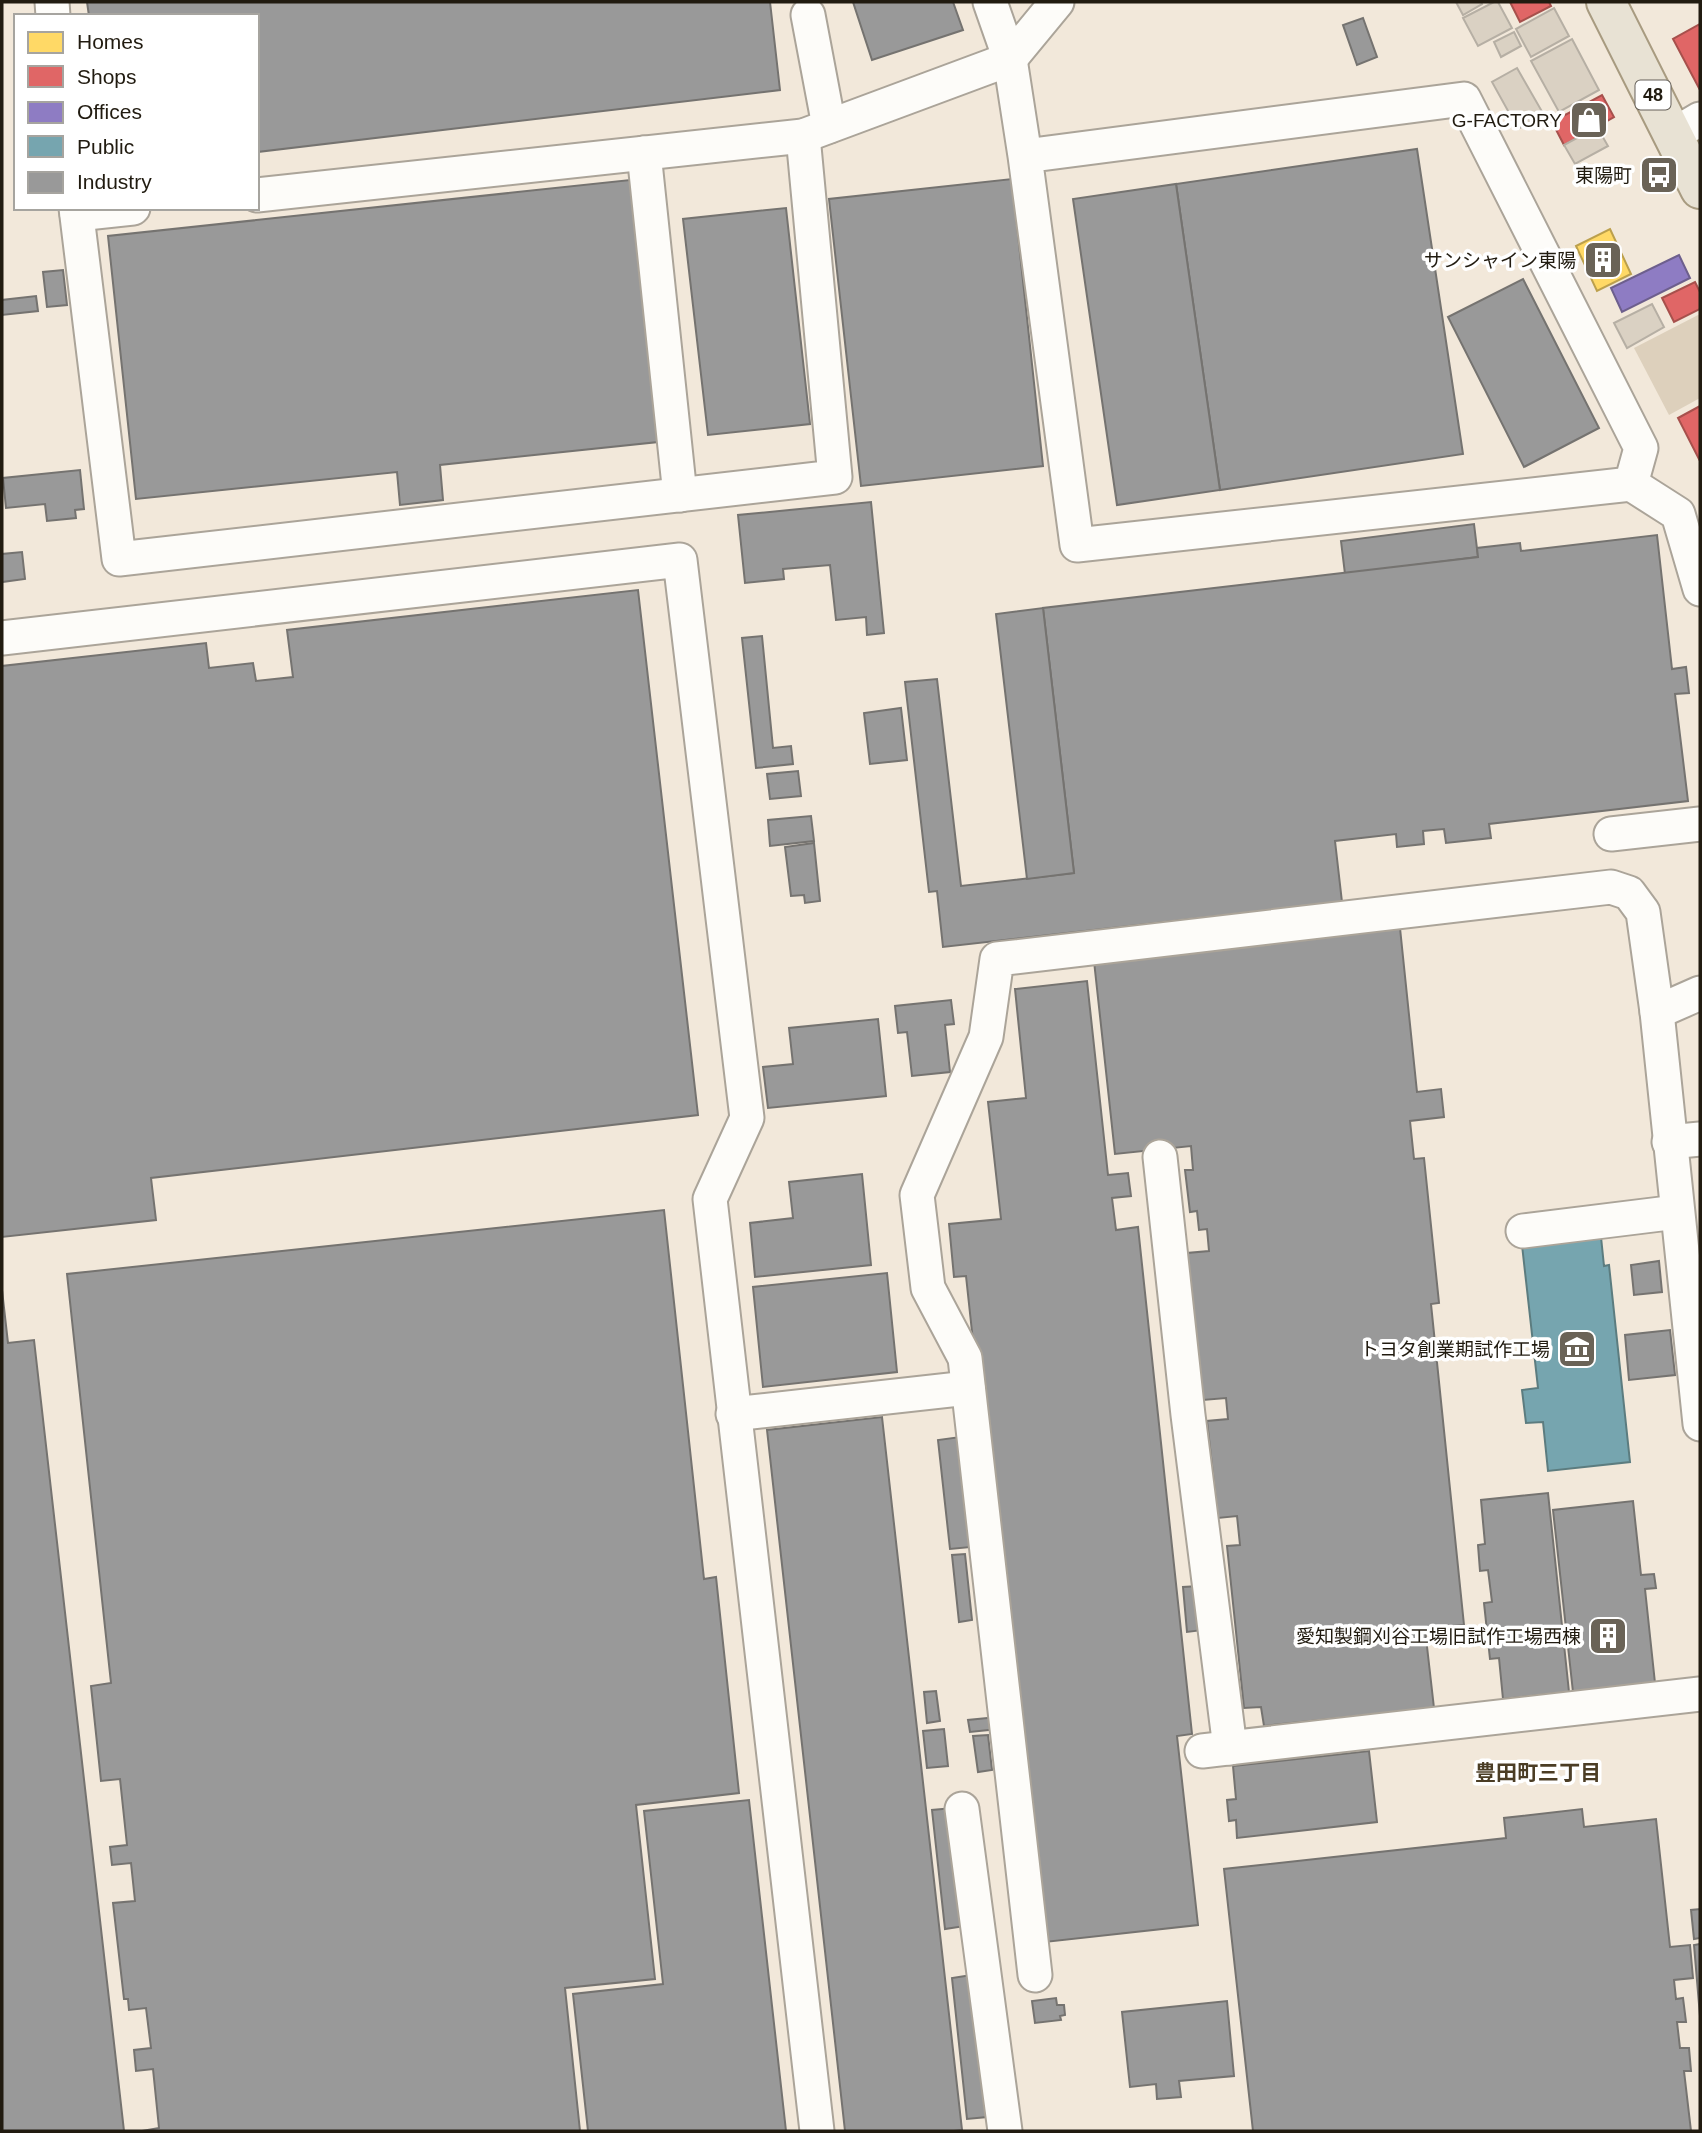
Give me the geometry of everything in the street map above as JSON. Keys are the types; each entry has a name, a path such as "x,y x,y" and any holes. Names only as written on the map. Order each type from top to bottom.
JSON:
{"main road":[{"name":"48","path":"1606,2 1687,127 1700,189"}],"lane":[{"path":"990,2 1010,59 1077,545 1631,484 1678,514 1700,589"},
{"path":"259,195 644,153 816,131 1010,59 1057,2"},
{"path":"95,210 76,211 119,559 835,477 808,15"},
{"path":"1025,156 1464,99 1641,448 1631,484"},
{"path":"644,153 680,495"},
{"path":"2,638 680,560 747,1118 710,1199 817,2131"},
{"path":"1611,834 1700,824"},
{"path":"1035,1975 965,1358 928,1288 917,1195 986,1037 997,960 1611,887 1629,893 1643,912 1657,1012 1685,1141 1684,1203 1700,1424"},
{"path":"1657,1012 1700,993"},
{"path":"1160,1157 1188,1415 1216,1749 1700,1693"},
{"path":"1523,1231 1684,1203"},
{"path":"733,1414 968,1388"},
{"path":"961,1809 1005,2131"}],"shaded area":[{"path":"1700,314 1700,398 1669,415 1634,348"}],"building: Homes":[{"name":"サンシャイン東陽","path":"1610,229 1631,274 1597,291 1576,246"}],"building: Shops":[{"path":"1510,2 1549,2 1551,6 1520,22"},
{"path":"1700,24 1700,90 1673,39"},
{"path":"1602,95 1614,117 1564,145 1552,122"},
{"path":"1695,282 1700,292 1700,309 1674,322 1662,298"},
{"path":"1700,406 1700,461 1678,418"}],"building: Offices":[{"path":"1679,255 1690,278 1622,312 1611,288"}],"building: Public":[{"path":"1601,1237 1604,1266 1609,1265 1630,1462 1548,1471 1543,1422 1526,1423 1522,1390 1538,1388 1522,1245"}],"building: Industry":[{"path":"87,2 770,2 780,90 259,152 259,14 89,14"},
{"path":"853,2 953,2 963,30 872,60"},
{"path":"1363,18 1377,57 1357,65 1343,25"},
{"path":"1417,149 1463,454 1220,490 1176,184"},
{"path":"1012,179 1043,466 861,486 829,199"},
{"path":"630,180 658,442 440,465 443,500 400,505 397,472 136,499 108,236"},
{"path":"1176,184 1220,490 1117,505 1073,199"},
{"path":"786,208 810,424 708,435 683,219"},
{"path":"63,270 67,305 47,307 43,272"},
{"path":"1523,279 1599,428 1524,467 1448,317"},
{"path":"36,296 38,311 2,315 2,300"},
{"path":"80,470 84,509 75,510 76,518 47,521 45,504 6,508 3,478"},
{"path":"871,502 884,633 867,635 866,617 836,620 830,565 783,569 784,579 745,583 738,515"},
{"path":"1474,524 1478,557 1345,574 1341,541"},
{"path":"1657,535 1672,669 1686,667 1689,693 1675,694 1688,801 1489,824 1491,838 1446,843 1444,829 1423,831 1424,844 1397,847 1396,834 1335,841 1342,902 943,947 937,891 929,892 905,682 937,679 961,886 1074,873 1043,608 1478,557 1477,548 1520,543 1521,551"},
{"path":"22,552 25,579 2,582 2,554"},
{"path":"638,590 698,1115 151,1178 156,1220 2,1237 2,666 206,643 209,668 253,663 256,681 293,677 287,630"},
{"path":"1043,608 1074,873 1027,879 996,614"},
{"path":"762,636 773,748 791,746 793,764 756,768 742,638"},
{"path":"901,708 907,760 870,764 864,713"},
{"path":"798,771 801,796 770,799 767,774"},
{"path":"811,816 814,841 770,846 768,820"},
{"path":"814,843 820,901 805,903 804,895 791,896 785,847"},
{"path":"1400,928 1417,1092 1441,1089 1444,1117 1410,1121 1414,1159 1424,1158 1439,1303 1431,1304 1464,1625 1425,1629 1434,1708 1264,1726 1261,1707 1244,1708 1227,1546 1240,1545 1237,1516 1218,1518 1207,1421 1228,1419 1226,1398 1203,1400 1187,1253 1209,1251 1207,1229 1199,1230 1197,1211 1190,1212 1185,1170 1193,1170 1191,1146 1115,1154 1094,961"},
{"path":"1087,981 1108,1175 1128,1173 1131,1196 1112,1198 1116,1230 1138,1227 1192,1734 1177,1736 1198,1925 1045,1942 1002,1544 950,1549 938,1440 983,1434 966,1276 954,1277 949,1224 1001,1219 988,1102 1026,1098 1015,989"},
{"path":"951,1000 954,1024 945,1025 950,1072 912,1076 907,1032 898,1033 895,1006"},
{"path":"878,1019 886,1096 768,1108 763,1067 793,1064 789,1028"},
{"path":"862,1174 871,1265 755,1277 750,1223 793,1218 789,1182"},
{"path":"664,1210 704,1579 716,1577 739,1793 636,1805 655,1979 565,1988 580,2131 142,2131 159,2128 153,2069 136,2071 134,2050 151,2048 146,2008 129,2010 128,1999 124,1999 113,1903 135,1901 131,1863 112,1865 110,1847 127,1845 120,1779 101,1781 91,1686 111,1683 67,1274"},
{"path":"1659,1261 1662,1292 1634,1295 1631,1265"},
{"path":"887,1273 897,1372 763,1387 753,1287"},
{"path":"2,1290 8,1343 34,1340 124,2131 2,2131"},
{"path":"1670,1330 1675,1375 1629,1380 1625,1335"},
{"path":"882,1417 962,2130 954,2131 845,2131 767,1430"},
{"path":"1548,1493 1569,1692 1503,1699 1499,1658 1490,1659 1484,1603 1492,1602 1488,1570 1480,1571 1478,1545 1485,1544 1481,1500"},
{"name":"愛知製鋼刈谷工場旧試作工場西棟","path":"1633,1501 1641,1575 1654,1574 1656,1588 1645,1589 1655,1683 1573,1692 1553,1510"},
{"path":"965,1554 972,1620 959,1622 952,1555"},
{"path":"1199,1586 1203,1630 1187,1632 1183,1587"},
{"path":"936,1691 940,1721 927,1723 924,1692"},
{"path":"997,1717 998,1729 970,1732 968,1720"},
{"path":"944,1729 948,1766 927,1768 923,1731"},
{"path":"988,1735 992,1770 978,1772 973,1736"},
{"path":"1369,1751 1377,1822 1237,1838 1236,1820 1229,1821 1227,1800 1236,1799 1233,1766"},
{"path":"749,1800 786,2131 588,2131 573,1994 663,1984 644,1811"},
{"path":"953,1808 965,1926 945,1929 932,1810"},
{"path":"1582,1809 1584,1827 1656,1819 1670,1947 1690,1945 1693,1978 1674,1980 1676,1999 1683,1998 1686,2022 1677,2022 1680,2048 1689,2048 1691,2071 1684,2071 1691,2131 1253,2131 1224,1869 1506,1838 1504,1818"},
{"path":"1700,1909 1700,1938 1694,1939 1691,1910"},
{"path":"1700,1944 1700,2016 1694,1945"},
{"path":"972,1975 987,2117 967,2119 952,1978"},
{"path":"1056,1998 1057,2005 1064,2005 1065,2015 1060,2016 1061,2020 1035,2023 1032,2001"},
{"path":"1227,2001 1234,2076 1179,2081 1181,2097 1157,2099 1156,2084 1130,2087 1122,2012"}],"building: Other":[{"path":"1456,2 1481,2 1482,4 1463,15"},
{"path":"1498,2 1512,28 1478,46 1463,18"},
{"path":"1554,8 1569,36 1531,57 1516,29"},
{"path":"1514,32 1521,46 1501,57 1494,42"},
{"path":"1572,39 1599,90 1559,112 1531,61"},
{"path":"1517,68 1544,115 1518,129 1492,82"},
{"path":"1597,127 1608,146 1575,164 1564,145"},
{"path":"1652,304 1664,327 1627,348 1614,323"}],"place":[{"name":"G-FACTORY","path":"1589,120"},
{"name":"東陽町","path":"1659,175"},
{"name":"サンシャイン東陽","path":"1603,260"},
{"name":"トヨタ創業期試作工場","path":"1577,1349"},
{"name":"愛知製鋼刈谷工場旧試作工場西棟","path":"1608,1636"}],"district":[{"name":"豊田町三丁目","path":"1538,1772"}]}
